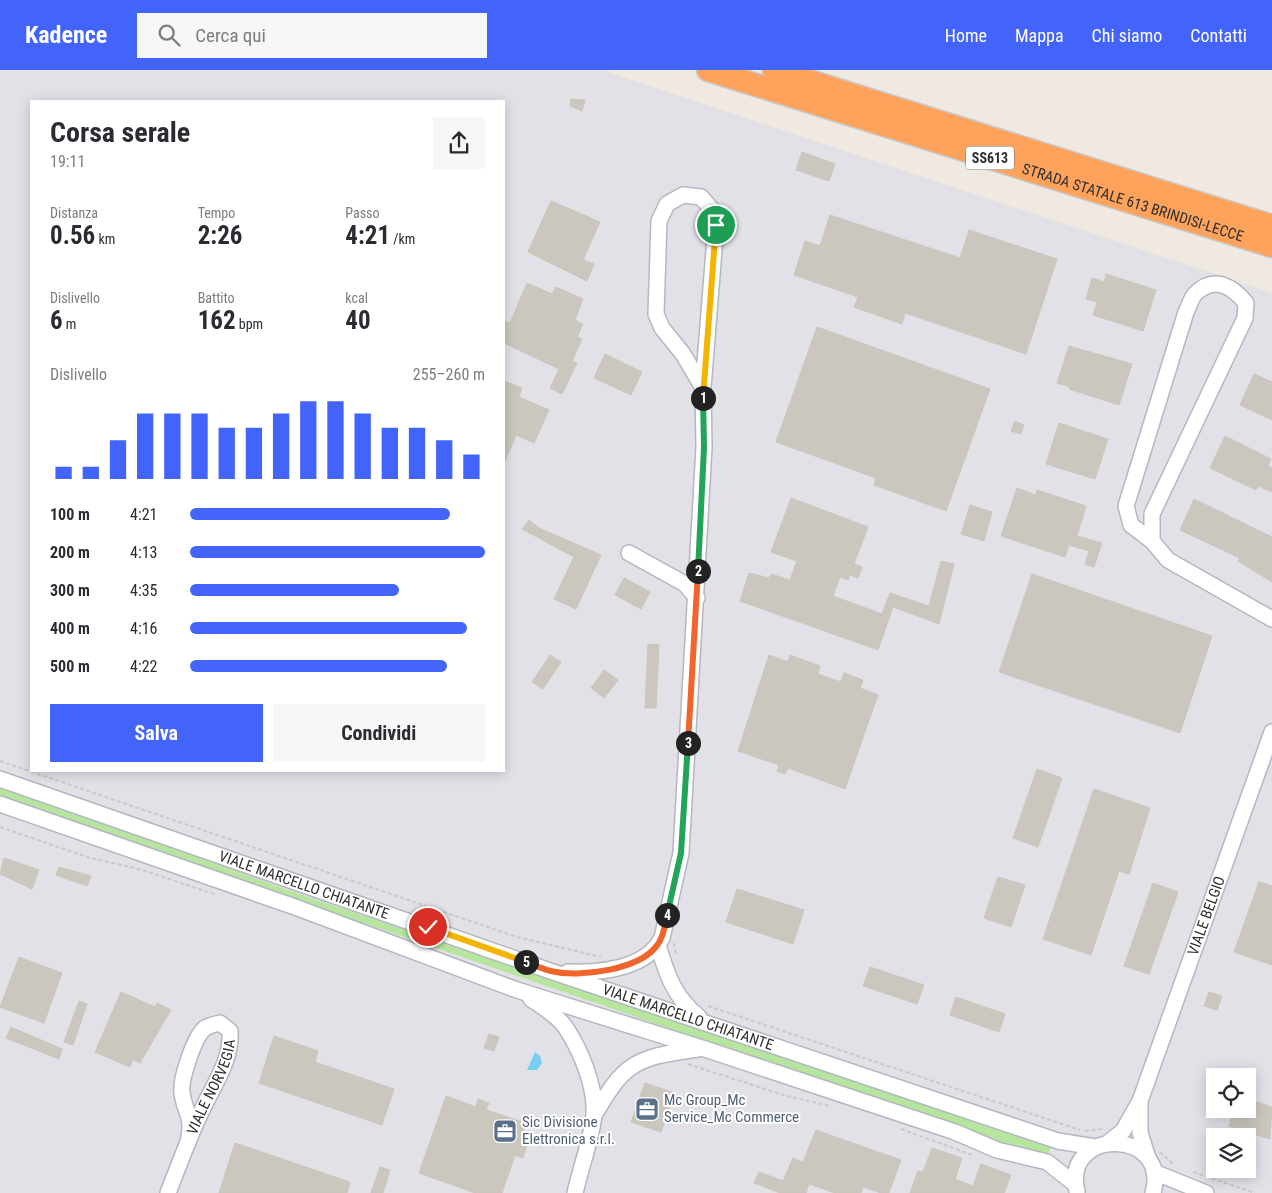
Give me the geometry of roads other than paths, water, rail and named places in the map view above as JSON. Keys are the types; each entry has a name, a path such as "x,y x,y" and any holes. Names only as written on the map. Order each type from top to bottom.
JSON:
{"highway":[{"name":"STRADA STATALE 613 BRINDISI-LECCE","path":"708,70 1272,246"},
{"name":"STRADA STATALE 613 BRINDISI-LECCE","path":"774,70 1272,226"}],"street":[{"path":"703,388 683,354 662,328 656,314 659,221 667,204 683,195 701,197 713,211 716,225 703,388 704,447 697,598 681,853 660,941 669,979 683,1005 706,1023"},
{"path":"1152,542 1152,514 1245,318 1246,303 1235,290 1222,284 1206,288 1195,294 1186,312 1126,506 1131,526 1152,542 1168,560 1272,619"},
{"path":"629,553 685,584 697,598"},
{"name":"VIALE BELGIO","path":"1108,1135 1123,1131 1140,1101 1272,732"},
{"name":"VIALE MARCELLO CHIATANTE","path":"0,779 304,883 552,972 1058,1141 1095,1147"},
{"name":"VIALE MARCELLO CHIATANTE","path":"0,804 295,907 517,990 705,1048 955,1132 997,1150 1047,1162 1076,1189"},
{"path":"0,814 40,819"},
{"path":"552,972 595,973 623,966 647,956 660,941"},
{"path":"517,990 545,1008 565,1027 589,1081 594,1115"},
{"name":"VIALE NORVEGIA","path":"168,1193 188,1142 223,1069 231,1044 230,1031 220,1023 206,1028 198,1037 181,1083 182,1095 190,1114 188,1142"},
{"path":"575,1193 594,1115 620,1076 636,1063 672,1053 705,1048"},
{"name":"VIALE BELGIO","path":"1140,1101 1140,1133 1151,1166"},
{"path":"1108,1135 1139,1150 1151,1166 1206,1193"},
{"name":"VIALE MARCELLO CHIATANTE","path":"1076,1189 1080,1163 1108,1135"},
{"path":"1151,1166 1153,1193"}],"water":[{"path":"535,1052 540,1056 542,1063 537,1070 527,1070"}],"place":[{"name":"Mc Group_Mc Service_Mc Commerce","path":"647,1109"},
{"name":"Sic Divisione Elettronica s.r.l.","path":"505,1131"}]}
